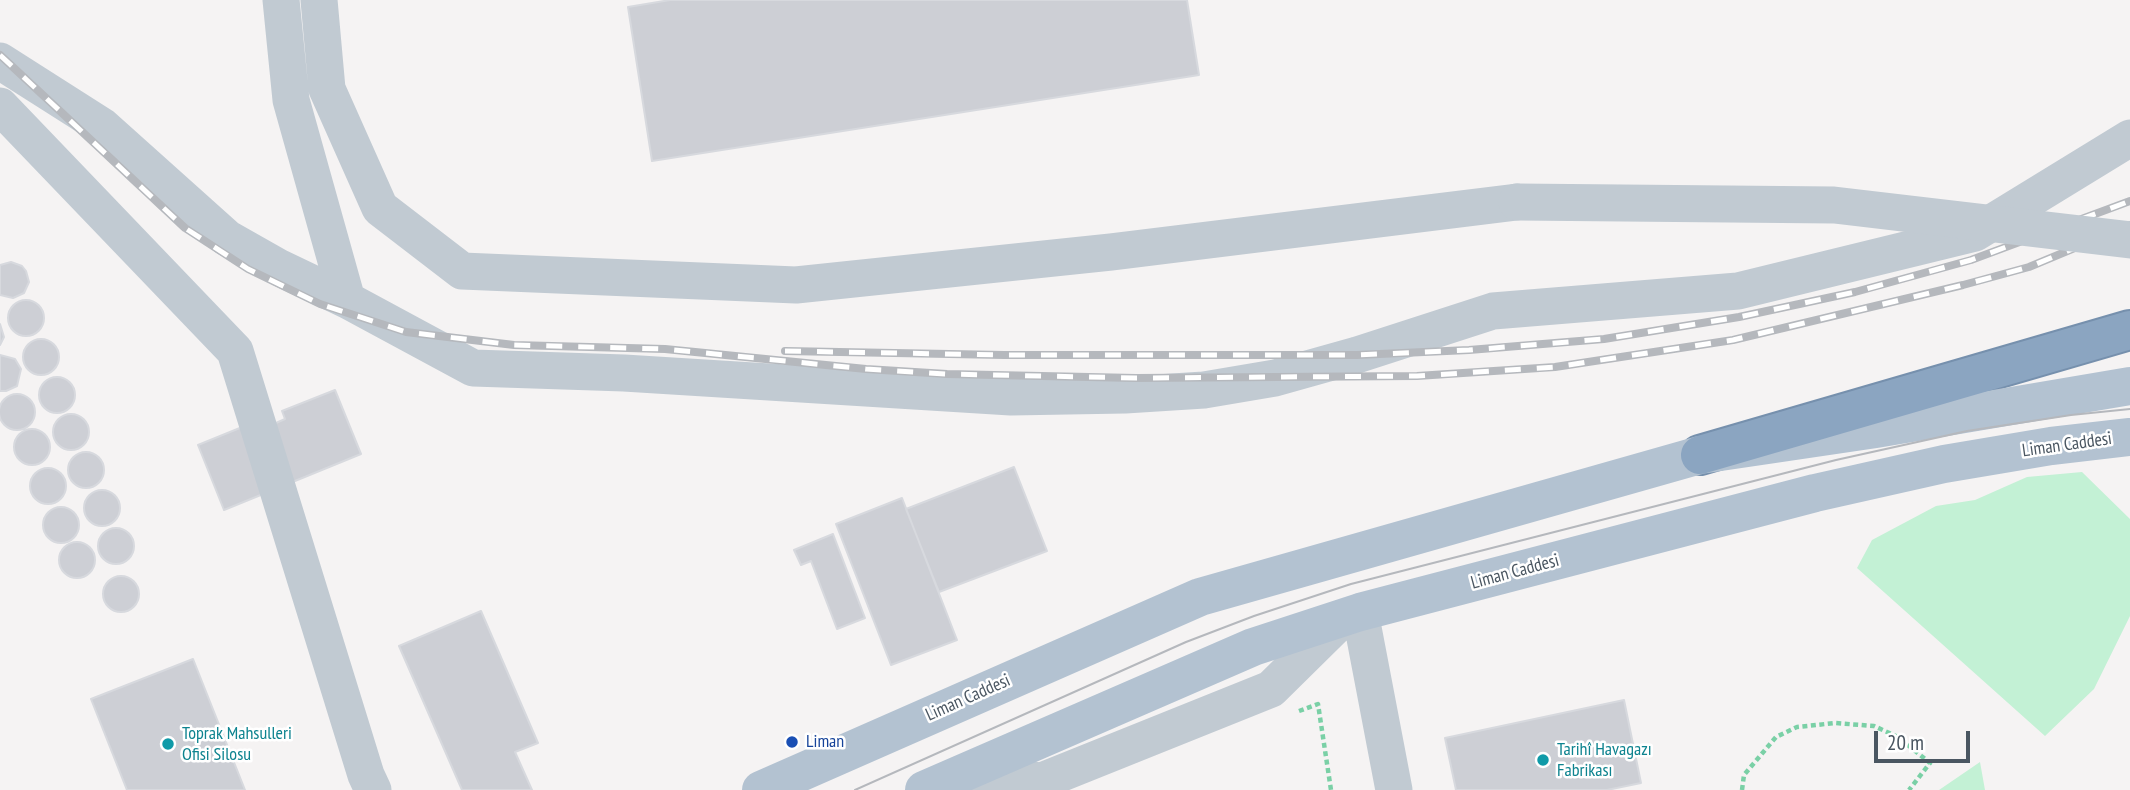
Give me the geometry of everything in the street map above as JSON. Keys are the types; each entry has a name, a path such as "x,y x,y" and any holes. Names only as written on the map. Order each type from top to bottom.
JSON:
{"highway":[{"path":"1700,455 2130,330"}],"main road":[{"name":"Liman Caddesi","path":"761,790 1200,597 1700,455 1876,429 2130,386"},
{"name":"Liman Caddesi","path":"950,782 1253,647 1352,615 1828,490 1944,464 2051,446 2130,437"}],"lane":[{"path":"281,0 291,100 347,300"},
{"path":"319,0 327,89 380,208 462,271 796,285 1111,252 1517,202 1834,205 2130,240"},
{"path":"0,61 102,126 227,238 473,368 624,373 1011,397 1125,395 1204,390 1275,378 1357,355 1493,311 1738,291 1975,233 2130,138"},
{"path":"0,106 234,351 372,785"},
{"path":"1352,615 1394,790"}],"path":[{"path":"1318,704 1331,790"},
{"path":"1742,790 1744,775 1776,737 1797,727 1835,723 1874,726 1898,737 1930,763 1909,790"}],"green space":[{"path":"2082,472 2130,519 2130,616 2094,689 2045,736 1857,568 1872,540 1936,506 1975,500 2027,477"},
{"path":"1980,762 1985,790 1939,790"}],"building":[{"path":"670,0 1187,0 1199,75 652,161 628,7"},
{"path":"11,262 22,266 29,282 24,293 13,298 0,295 0,265"},
{"path":"26,300 39,305 44,318 39,331 26,336 13,331 8,318 13,305"},
{"path":"0,324 4,337 0,345"},
{"path":"41,339 53,345 59,357 53,369 41,375 29,369 23,357 29,345"},
{"path":"0,355 15,359 21,369 17,386 6,391 0,391"},
{"path":"57,377 70,382 75,395 70,408 57,413 44,408 39,395 44,382"},
{"path":"335,390 361,454 224,510 198,445 257,421 260,430 285,419 282,411"},
{"path":"17,394 30,399 35,412 30,425 17,430 4,425 -1,412 4,399"},
{"path":"71,414 84,419 89,432 84,445 71,450 58,445 53,432 58,419"},
{"path":"32,429 45,434 50,447 45,460 32,465 19,460 14,447 19,434"},
{"path":"86,452 99,457 104,470 99,483 86,488 73,483 68,470 73,457"},
{"path":"1014,467 1047,551 939,592 906,509"},
{"path":"48,468 61,473 66,486 61,499 48,504 35,499 30,486 35,473"},
{"path":"102,490 115,495 120,508 115,521 102,526 89,521 84,508 89,495"},
{"path":"902,498 957,640 891,665 836,524"},
{"path":"61,507 74,512 79,525 74,538 61,543 48,538 43,525 48,512"},
{"path":"116,528 129,533 134,546 129,559 116,564 103,559 98,546 103,533"},
{"path":"833,534 865,618 837,629 811,561 801,565 794,550"},
{"path":"77,542 90,547 95,560 90,573 77,578 64,573 59,560 64,547"},
{"path":"121,576 134,581 139,594 134,607 121,612 108,607 103,594 108,581"},
{"path":"481,611 538,743 515,752 532,790 462,790 399,646"},
{"name":"Toprak Mahsulleri Ofisi Silosu","path":"193,659 245,790 127,790 91,699"},
{"name":"Tarihî Havagazı Fabrikası","path":"1624,700 1641,783 1607,790 1456,790 1445,738"}],"tram line":[{"path":"855,790 1186,642 1351,584 1836,460 1967,431 2130,409"}],"railway":[{"path":"0,55 185,228 248,269 320,304 406,332 514,345 665,349 866,369 947,374 1136,378 1417,376 1555,367 1733,340 1963,285 2029,267 2130,225"},
{"path":"785,351 1004,355 1357,355 1469,350 1604,339 1739,317 1855,292 1971,260 2130,201"}],"place":[{"name":"Liman","path":"792,742"},
{"name":"Toprak Mahsulleri Ofisi Silosu","path":"168,744"},
{"name":"Tarihî Havagazı Fabrikası","path":"1543,760"}]}
